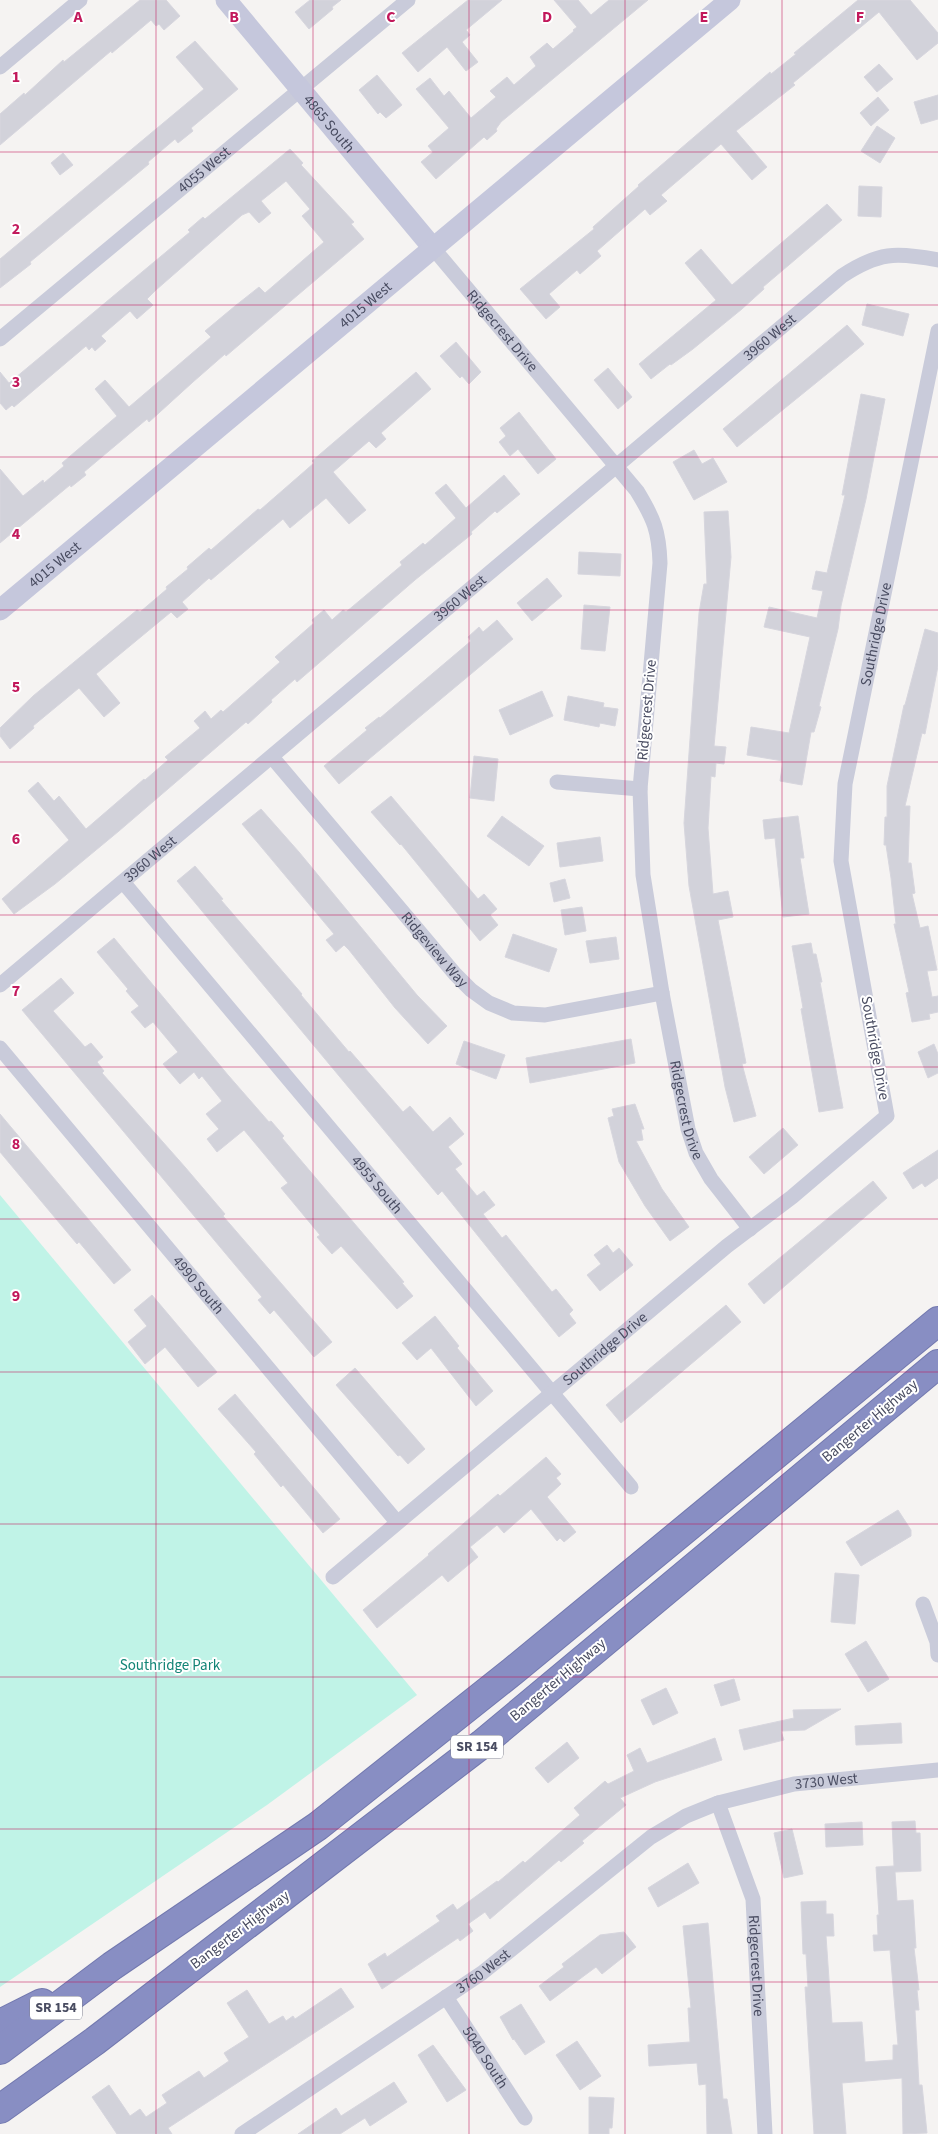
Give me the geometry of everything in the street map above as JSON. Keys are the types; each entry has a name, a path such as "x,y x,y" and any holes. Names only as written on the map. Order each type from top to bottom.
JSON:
{"highway":[{"name":"SR 154","path":"0,2050 112,1966 318,1826 498,1684 938,1321"},
{"name":"Bangerter Highway","path":"0,2109 95,2041 482,1744 938,1364"},
{"path":"0,2024 74,1988 112,1966"}],"street":[{"path":"0,67 80,0"},
{"name":"4865 South","path":"226,0 433,248"},
{"name":"4055 West","path":"0,339 408,0"},
{"name":"4015 West","path":"0,610 730,0"},
{"name":"Ridgecrest Drive","path":"433,248 637,491 653,517 659,540 660,563 640,789 643,875 662,993 688,1129 696,1153 711,1179 750,1229"},
{"name":"3960 West","path":"0,985 842,276 875,258 893,255 912,255 938,260"},
{"name":"Southridge Drive","path":"333,1577 727,1246 792,1197 887,1116 841,861 845,784 938,331"},
{"name":"Ridgeview Way","path":"272,757 455,974 471,990 489,1003 514,1013 545,1015 662,993"},
{"path":"557,782 640,789"},
{"name":"4955 South","path":"123,882 631,1487"},
{"name":"4990 South","path":"0,1048 397,1522"},
{"path":"923,1604 937,1642 938,1655"},
{"name":"3730 West","path":"718,1802 794,1784 938,1770"},
{"name":"Ridgecrest Drive","path":"718,1802 753,1899 765,2134"},
{"name":"3760 West","path":"244,2134 482,1973 651,1837 686,1816 718,1802"},
{"name":"5040 South","path":"446,1997 525,2118"}],"green space":[{"name":"Southridge Park","path":"0,1195 417,1695 267,1805 0,1987"}],"building":[{"path":"140,0 166,0 180,16 164,30 159,24 156,26 151,20 112,53 111,51 0,145 0,114 24,93 25,95 63,60 64,62"},
{"path":"310,0 341,0 309,29 295,12"},
{"path":"468,0 502,0 466,30 470,35 462,42 478,62 466,71 447,47 418,72 402,53"},
{"path":"554,0 578,0 591,15 609,0 648,0 501,122 496,129 497,131 487,140 484,137 436,179 421,162 433,152 428,146 449,128 416,89 430,78 444,96 449,91 471,118 496,97 490,91 507,77 514,85 536,66 530,57 547,43 553,49 577,27"},
{"path":"858,0 910,0 938,33 938,43 917,60 879,12 793,83 795,85 736,131 767,167 752,180 721,144 661,195 667,201 650,215 645,209 597,251 601,256 580,274 577,270 549,294 560,307 546,319 520,289 594,229 593,227 638,185 770,72 771,74 796,54 794,53"},
{"path":"195,41 238,89 191,128 193,131 178,143 175,139 148,162 149,164 0,288 0,259 204,89 176,57"},
{"path":"879,64 893,79 877,92 864,77"},
{"path":"377,75 402,105 386,118 380,112 378,114 359,90"},
{"path":"938,95 938,119 921,124 914,102"},
{"path":"878,97 889,110 871,126 860,113"},
{"path":"877,126 895,138 880,163 861,151"},
{"path":"290,149 303,163 301,165 354,222 351,224 364,239 226,356 225,354 149,422 147,419 84,472 86,475 71,487 70,485 0,543 0,469 23,496 43,480 44,483 64,466 62,463 117,416 95,389 105,380 129,407 211,337 205,331 259,287 265,293 324,242 302,216 310,209 286,181 261,201 271,213 259,223 249,212 242,215 156,290 147,299 153,305 137,319 130,311 101,336 106,341 95,351 92,347 89,350 86,346 14,407 12,405 6,410 0,403 0,372 9,383 190,232 188,230 203,217 205,219"},
{"path":"63,153 73,165 60,175 51,163"},
{"path":"859,186 882,187 881,217 858,216"},
{"path":"827,204 842,220 763,287 764,289 742,309 693,349 651,379 639,364 716,300 685,263 701,249 732,285"},
{"path":"867,304 909,314 903,336 862,325"},
{"path":"847,325 864,344 737,447 723,429"},
{"path":"456,342 481,372 469,384 462,376 460,378 440,356"},
{"path":"608,368 632,397 618,409 594,380"},
{"path":"416,372 431,389 381,433 386,439 376,448 369,441 333,472 366,510 349,524 326,498 290,528 283,519 182,602 188,609 177,618 171,612 96,674 120,703 104,717 79,688 33,726 34,728 10,749 0,736 0,728 33,696 137,610 140,612 188,569 187,567 209,548 211,550 258,509 260,510 314,463 312,461"},
{"path":"861,394 885,399 866,499 819,706 821,707 814,732 811,732 802,785 780,781 783,761 747,755 751,727 789,733 810,637 764,627 769,607 817,618 823,591 812,589 816,571 827,573 845,495 842,495"},
{"path":"519,412 556,459 538,474 518,449 510,456 499,442 506,436 500,428"},
{"path":"694,450 702,464 713,458 727,482 694,500 673,462"},
{"path":"504,475 520,494 497,513 495,511 471,532 472,534 415,580 297,682 295,679 248,724 246,722 55,884 14,914 2,899 69,840 28,791 38,782 54,801 59,796 86,829 168,760 165,757 200,728 194,721 205,711 211,719 221,710 223,712 280,662 275,657 314,623 312,620 324,610 332,620 343,610 346,612 402,565 400,562 423,543 425,545 456,518 435,493 446,484 466,508"},
{"path":"728,511 731,557 714,746 726,747 724,764 716,763 715,777 711,776 708,828 713,894 728,891 733,917 718,920 746,1063 742,1064 756,1116 734,1122 725,1087 689,886 684,823 699,613 704,584 707,584 704,512"},
{"path":"579,552 621,554 620,576 578,574"},
{"path":"547,578 562,596 532,621 517,603"},
{"path":"584,605 610,607 605,651 581,649"},
{"path":"497,620 513,639 339,784 324,766 367,730 365,728 380,718 471,641 468,637 479,627 483,632"},
{"path":"925,629 938,633 938,666 925,734 922,733 905,806 910,806 908,863 911,863 915,893 912,894 920,928 928,926 937,970 927,971 932,997 938,996 938,1012 929,1014 930,1019 912,1022 906,993 909,992 894,924 896,924 891,878 886,845 884,845 885,817 887,817 887,786 904,705"},
{"path":"542,691 553,716 510,735 499,710"},
{"path":"568,696 604,703 603,707 618,709 615,726 600,723 599,727 564,720"},
{"path":"474,756 498,759 494,801 470,798"},
{"path":"391,796 478,899 484,894 497,909 490,915 498,925 480,941 401,844 371,812"},
{"path":"261,809 417,995 447,1026 428,1044 395,1008 344,945 336,952 326,940 334,934 242,824"},
{"path":"502,816 544,846 529,866 487,836"},
{"path":"798,816 804,858 800,858 809,914 783,917 775,838 765,839 763,820"},
{"path":"600,837 603,861 560,867 557,843"},
{"path":"195,866 223,899 221,900 349,1052 403,1112 410,1106 433,1132 450,1117 464,1134 448,1147 462,1164 455,1169 477,1196 484,1191 495,1205 483,1214 502,1238 506,1235 552,1292 556,1289 573,1310 569,1314 576,1323 559,1337 442,1191 438,1195 177,881"},
{"path":"565,879 570,898 554,902 550,883"},
{"path":"582,907 586,931 565,935 561,910"},
{"path":"513,934 557,949 549,972 505,957"},
{"path":"616,937 619,959 590,963 586,941"},
{"path":"114,938 228,1075 269,1122 271,1121 284,1136 282,1138 404,1282 402,1283 413,1296 397,1309 341,1246 332,1254 317,1237 320,1235 281,1188 288,1183 244,1130 217,1152 207,1139 219,1129 206,1114 222,1101 202,1076 199,1079 194,1072 180,1084 163,1064 178,1052 153,1022 145,1028 131,1012 139,1006 126,991 128,989 97,952"},
{"path":"811,943 813,954 816,954 822,982 820,982 843,1108 819,1112 792,946"},
{"path":"61,978 74,993 53,1011 85,1047 91,1043 103,1057 97,1062 104,1071 102,1073 185,1167 225,1214 223,1216 332,1342 314,1357 274,1310 270,1314 258,1300 262,1297 22,1010"},
{"path":"631,1039 635,1063 530,1083 526,1058"},
{"path":"464,1041 505,1055 496,1079 456,1064"},
{"path":"934,1044 938,1054 938,1073 928,1078 918,1052"},
{"path":"635,1104 644,1129 641,1129 643,1140 636,1141 662,1189 689,1227 670,1241 645,1206 619,1162 608,1118 614,1116 612,1109"},
{"path":"0,1114 131,1270 114,1284 79,1242 77,1244 0,1152"},
{"path":"783,1128 798,1145 764,1174 749,1157"},
{"path":"938,1150 938,1178 925,1187 922,1183 913,1189 903,1173"},
{"path":"873,1181 887,1198 764,1304 748,1284"},
{"path":"607,1245 613,1253 619,1248 633,1265 600,1291 587,1275 601,1264 594,1255"},
{"path":"152,1295 217,1372 198,1387 165,1347 145,1364 128,1342 147,1326 134,1310"},
{"path":"726,1305 741,1322 621,1423 606,1405"},
{"path":"435,1316 459,1346 457,1348 493,1391 476,1406 431,1348 417,1360 402,1343"},
{"path":"355,1368 425,1449 408,1464 400,1455 398,1456 336,1385"},
{"path":"235,1394 340,1519 323,1533 283,1485 281,1487 254,1454 256,1452 218,1409"},
{"path":"546,1457 561,1474 556,1478 561,1484 547,1497 576,1532 564,1542 560,1538 557,1541 531,1509 504,1533 497,1525 470,1547 478,1557 448,1582 442,1575 377,1628 363,1610 498,1494 500,1496"},
{"path":"898,1510 911,1530 911,1536 861,1566 846,1542"},
{"path":"835,1573 859,1575 855,1624 831,1622"},
{"path":"866,1641 889,1679 868,1692 845,1654"},
{"path":"734,1679 740,1700 721,1706 714,1685"},
{"path":"666,1688 678,1713 653,1725 641,1700"},
{"path":"841,1709 805,1730 781,1731 784,1740 744,1750 739,1730 794,1718 793,1710"},
{"path":"901,1723 902,1743 856,1745 855,1726"},
{"path":"715,1738 722,1760 655,1782 620,1798 626,1805 582,1841 584,1843 561,1862 559,1860 490,1919 485,1912 468,1924 473,1931 460,1941 458,1938 382,1989 368,1964 385,1953 387,1957 440,1921 436,1916 453,1904 457,1910 498,1882 523,1861 525,1863 580,1815 574,1808 605,1781 608,1784 634,1771 627,1755 640,1748 647,1763"},
{"path":"567,1742 579,1758 548,1783 535,1768"},
{"path":"915,1821 916,1833 920,1833 921,1871 895,1872 897,1901 913,1900 916,1948 914,1948 919,1990 917,1990 919,2010 915,2010 919,2085 922,2085 927,2133 903,2134 902,2078 842,2083 846,2134 814,2134 805,1987 808,1987 806,1954 803,1954 801,1902 826,1901 826,1914 833,1914 834,1936 826,1936 832,2023 862,2022 865,2062 893,2060 893,2045 898,2045 890,1950 874,1951 873,1935 878,1935 877,1915 879,1915 876,1867 894,1866 892,1822"},
{"path":"862,1822 863,1845 826,1847 825,1824"},
{"path":"792,1829 803,1874 784,1878 774,1833"},
{"path":"688,1863 699,1883 658,1907 648,1888"},
{"path":"708,1923 723,2099 727,2099 732,2134 707,2134 706,2084 699,2085 697,2063 649,2066 648,2045 690,2042 688,2008 691,2008 683,1926"},
{"path":"624,1932 636,1947 602,1974 596,1967 550,2001 539,1986 564,1967 562,1964 600,1935"},
{"path":"341,1988 354,2007 168,2128 172,2134 117,2134 92,2097 109,2085 130,2116 140,2109 146,2117 167,2103 162,2095 199,2071 204,2078 229,2061 224,2053 249,2037 227,2003 247,1990 269,2024 283,2016 286,2021 293,2016 295,2019"},
{"path":"521,2004 545,2042 525,2055 513,2040 500,2017"},
{"path":"577,2041 601,2076 580,2090 556,2055"},
{"path":"433,2045 466,2090 447,2102 418,2055"},
{"path":"394,2082 407,2102 370,2126 365,2118 340,2134 298,2134 336,2108 341,2116"},
{"path":"589,2097 614,2098 612,2128 609,2128 609,2134 589,2134"}]}
